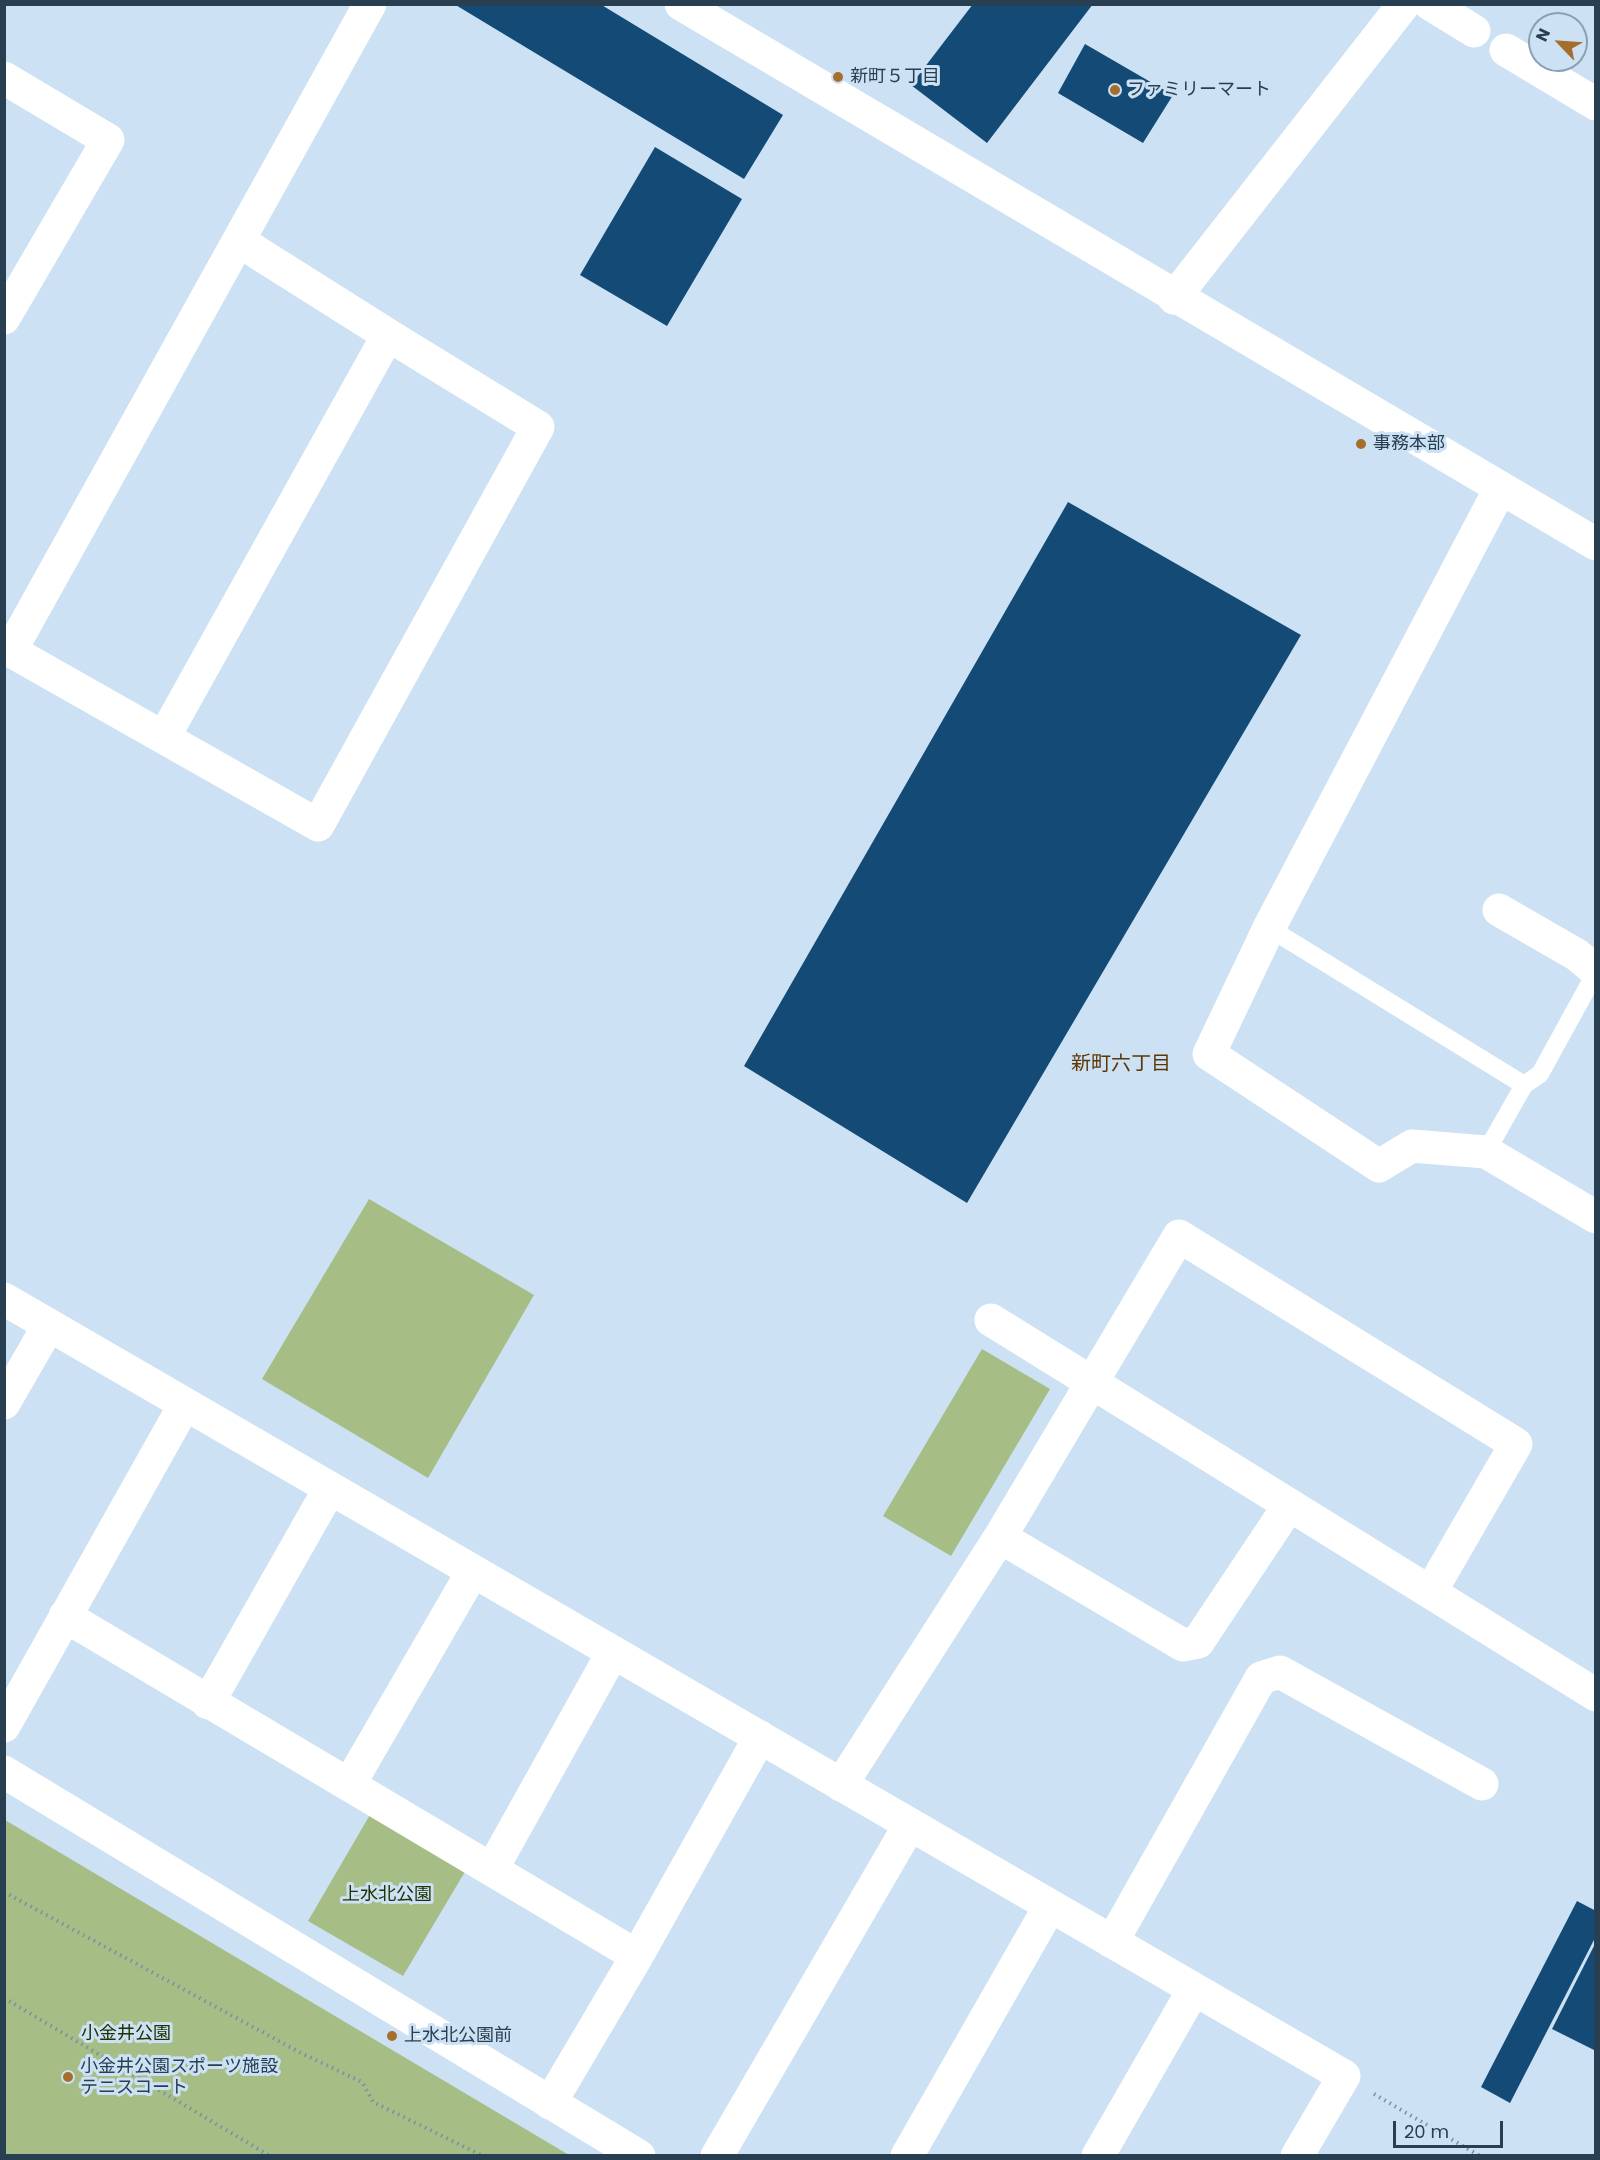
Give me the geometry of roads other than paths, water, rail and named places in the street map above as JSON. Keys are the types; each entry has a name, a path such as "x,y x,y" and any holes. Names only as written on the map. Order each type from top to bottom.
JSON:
{"street":[{"path":"238,241 538,427 318,825 8,648 370,4"},
{"path":"681,4 1174,298 1596,544"},
{"path":"1174,298 1404,4"},
{"path":"1430,4 1474,31"},
{"path":"1506,50 1596,104"},
{"path":"4,78 108,140 4,318"},
{"path":"164,737 388,334"},
{"path":"1500,489 1269,928 1209,1054 1379,1166 1412,1146 1486,1152 1596,1218"},
{"path":"1499,910 1577,955 1596,972"},
{"path":"841,1785 1000,1537 1179,1236 1516,1444 1431,1591"},
{"path":"4,1299 760,1737 909,1826 1344,2076 1298,2156"},
{"path":"991,1320 1288,1507 1431,1591 1596,1695"},
{"path":"4,1403 49,1325"},
{"path":"4,1726 185,1404"},
{"path":"208,1703 330,1488"},
{"path":"1000,1537 1183,1645 1198,1642 1288,1507"},
{"path":"349,1785 473,1571"},
{"path":"65,1616 637,1956"},
{"path":"492,1869 613,1652"},
{"path":"1112,1942 1261,1678 1280,1672 1482,1784"},
{"path":"550,2103 637,1956 760,1737"},
{"path":"4,1772 639,2156"},
{"path":"717,2156 909,1826"},
{"path":"907,2156 1050,1906"},
{"path":"1098,2156 1194,1989"}],"lane":[{"path":"1269,928 1524,1085"},
{"path":"1486,1152 1524,1085 1540,1074 1596,972"}],"place":[{"name":"新町５丁目","path":"838,77"},
{"name":"ファミリーマート","path":"1115,90"},
{"name":"事務本部","path":"1361,444"},
{"name":"上水北公園前","path":"392,2036"},
{"name":"小金井公園スポーツ施設 テニスコート","path":"68,2077"}],"district":[{"name":"新町六丁目","path":"1121,1065"}],"park label":[{"name":"上水北公園","path":"387,1895"},
{"name":"小金井公園","path":"126,2034"}]}
